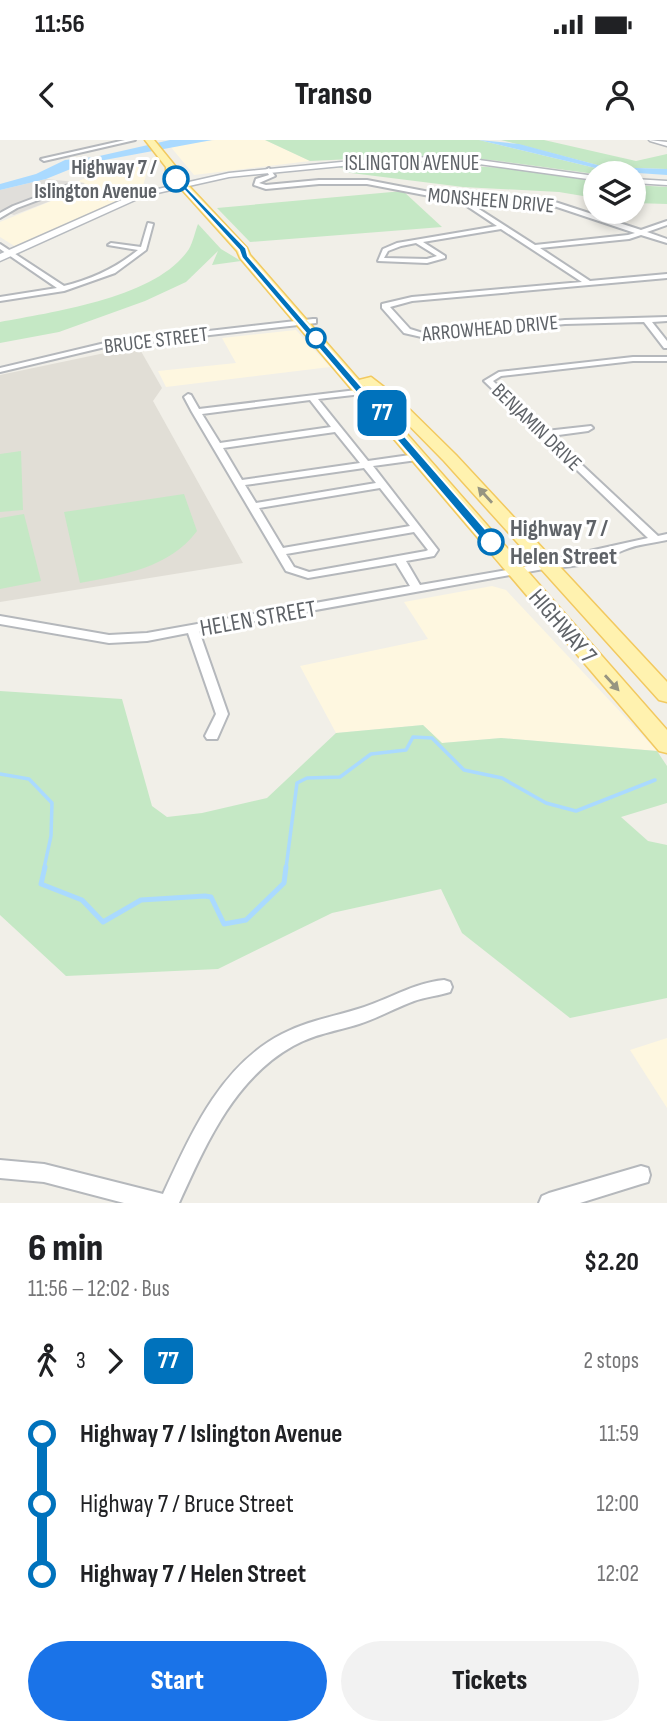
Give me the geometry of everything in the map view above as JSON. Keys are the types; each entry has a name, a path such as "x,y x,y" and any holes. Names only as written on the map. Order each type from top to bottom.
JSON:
{"main road":[{"name":"HIGHWAY 7","path":"149,140 161,152 171,167 169,170 184,182 191,198 197,199 243,250 244,256 353,366 450,458 667,695"},
{"name":"ISLINGTON AVENUE","path":"0,260 47,243 51,237 145,194 184,182 229,175 361,160 419,159 500,164 583,176"},
{"path":"646,182 667,183"},
{"name":"HIGHWAY 7","path":"308,321 417,457 667,745"}],"street":[{"path":"44,159 132,140"},
{"path":"652,140 667,144"},
{"name":"MONSHEEN DRIVE","path":"269,170 272,176 258,180 256,184 266,187 319,182 367,182 461,200 555,204 667,241"},
{"path":"0,216 19,205 71,186"},
{"path":"461,200 589,283 667,276"},
{"path":"535,247 622,239 667,223"},
{"path":"0,299 64,289 103,276 144,249 150,224"},
{"path":"418,242 443,257 427,261 380,260 390,247 418,242 502,227"},
{"path":"111,245 144,249"},
{"path":"0,246 64,289"},
{"name":"ARROWHEAD DRIVE","path":"589,283 412,299 385,306 407,331 419,335 565,322 646,319"},
{"path":"646,319 667,318"},
{"path":"646,319 667,346"},
{"name":"BRUCE STREET","path":"0,370 105,345 308,321"},
{"name":"BENJAMIN DRIVE","path":"661,538 543,434 488,381 491,376 632,359 667,359"},
{"path":"196,412 362,391"},
{"path":"188,397 290,569 297,574 308,575 400,560 433,550 312,397"},
{"path":"543,434 588,428"},
{"path":"216,446 337,429"},
{"path":"240,483 417,457"},
{"path":"253,506 383,485"},
{"path":"280,552 416,528"},
{"name":"HELEN STREET","path":"0,620 109,639 147,637 548,565 577,564 608,556 620,548 661,538"},
{"path":"400,560 416,589"},
{"path":"192,629 222,714 212,736"},
{"path":"169,1203 216,1107 238,1080 267,1054 316,1027 344,1022 427,990 444,987"},
{"path":"0,1169 44,1173 161,1203"},
{"path":"549,1203 641,1175"}],"shaded area":[{"path":"215,140 265,140 310,161 194,175 170,146"},
{"path":"132,160 149,164 142,190 16,247 0,237 0,222 66,195 84,183 76,182"},
{"path":"46,179 85,183 66,195 14,215 0,210 0,190"},
{"path":"296,330 330,367 166,387 158,371 236,363 222,338"},
{"path":"138,346 162,388 153,401 243,563 0,602 0,375"},
{"path":"492,586 506,590 657,751 501,738 442,743 423,725 336,733 300,666 428,639 404,602"},
{"path":"667,1038 667,1108 630,1050"}],"green space":[{"path":"265,140 479,140 583,165 583,172 491,160 415,156 310,161"},
{"path":"501,140 544,140 636,161 583,161"},
{"path":"667,154 667,169 646,168 646,161 636,161"},
{"path":"397,162 505,168 583,179 583,196 559,192 463,187 343,172 344,169 335,166"},
{"path":"646,186 667,187 667,204 646,203"},
{"path":"403,191 442,227 250,242 217,208"},
{"path":"198,224 221,249 241,261 212,265 218,251 186,282 145,301 59,332 0,343 0,322 102,300 153,280 174,266 189,249"},
{"path":"21,451 23,510 0,512 0,454"},
{"path":"184,494 197,531 186,544 159,562 144,568 80,583 64,512"},
{"path":"24,514 41,581 0,589 0,518"},
{"path":"0,691 122,699 152,806 167,817 202,813 267,798 336,733 423,725 442,743 501,738 657,751 667,766 667,803 621,817 648,841 667,845 667,998 570,1018 462,933 441,889 332,913 218,969 66,976 0,915"}],"water":[{"path":"170,140 212,140 83,164 46,179 0,190 0,184 36,174 65,160 95,157"},
{"path":"479,140 519,144 583,161 583,165"},
{"path":"646,168 667,169 667,175 646,174"}],"waterway":[{"path":"286,868 297,783 307,778 340,777 371,754 406,750 413,737 432,738 464,770 502,778 546,803 576,811 655,780"},
{"path":"0,774 29,779 52,803 51,836 44,868"},
{"path":"45,867 41,884 82,900 103,922 141,900 205,896 211,897 224,924 246,920 284,883 286,867"}],"bus line":[{"name":"77","path":"176,179 191,198 197,199 243,250 244,256 491,542"}],"place":[{"name":"Highway 7 / Islington Avenue","path":"176,179"},
{"name":"Highway 7 / Helen Street","path":"491,542"}]}
